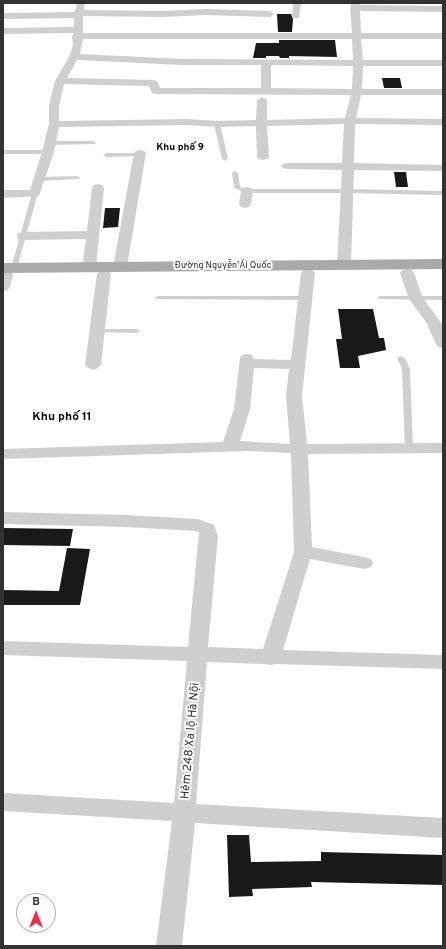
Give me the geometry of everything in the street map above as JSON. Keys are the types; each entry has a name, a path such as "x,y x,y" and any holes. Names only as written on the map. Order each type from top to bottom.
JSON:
{"main road":[{"name":"Đường Nguyễn Ái Quốc","path":"97,271 120,267 443,264"},
{"name":"Đường Nguyễn Ái Quốc","path":"6,274 97,271 443,273"}],"street":[{"path":"269,25 272,3"},
{"path":"296,16 297,3"},
{"path":"344,265 350,121 357,91 358,64 354,6 443,9"},
{"path":"3,194 35,193 49,148 54,124 54,106 60,81 74,57 78,45 80,10"},
{"path":"3,16 80,10 161,14 206,12 269,25 357,36 443,36"},
{"path":"3,31 78,33 269,25"},
{"path":"74,57 183,62 358,64 443,63"},
{"path":"263,157 261,123 266,63"},
{"path":"60,81 152,83 156,91 264,95 357,91 443,92"},
{"path":"54,124 187,122 217,124 350,121 443,122"},
{"path":"120,267 140,154"},
{"path":"287,166 443,168"},
{"path":"93,365 97,331 97,271 92,235 98,188"},
{"path":"245,204 247,191"},
{"path":"23,236 92,235"},
{"path":"270,658 293,588 302,552 299,449 294,396 308,273"},
{"path":"408,273 416,298 433,320 442,339"},
{"path":"230,447 242,409 247,360 297,365"},
{"path":"3,454 249,446 299,449 443,448"},
{"name":"Hẻm 248 Xa lộ Hà Nội","path":"3,518 117,520 203,526 208,529 209,536 203,585 199,654 184,814 169,946"},
{"path":"302,552 364,563"},
{"path":"3,648 199,654 270,658 443,662"},
{"path":"3,802 109,807 184,814 443,828"}],"lane":[{"path":"217,124 225,158"},
{"path":"3,152 93,143"},
{"path":"106,154 140,154"},
{"path":"235,173 237,188 247,191 443,193"},
{"path":"39,179 77,178"},
{"path":"6,274 23,236 35,193"},
{"path":"158,298 305,298"},
{"path":"380,298 443,298"},
{"path":"97,331 137,331"},
{"path":"401,358 406,369 409,449"}],"building":[{"path":"277,14 291,14 293,19 292,32 278,32"},
{"path":"279,40 335,40 337,57 289,56 289,58 280,58 279,56 266,56 266,58 253,58 256,43 279,43"},
{"path":"382,78 400,78 402,88 384,88"},
{"path":"394,172 406,172 408,187 396,187"},
{"path":"105,208 120,208 118,227 103,228"},
{"path":"338,309 373,309 379,338 384,338 386,350 358,356 360,368 340,368 336,339 342,339"},
{"path":"3,528 73,529 70,546 3,545"},
{"path":"67,548 90,549 80,605 3,605 3,590 59,591"},
{"path":"227,835 249,835 251,862 321,861 321,852 443,855 443,885 311,882 312,887 252,889 253,896 229,897"}],"district":[{"name":"Khu phố 9","path":"180,148"},
{"name":"Khu phố 11","path":"62,418"}]}
